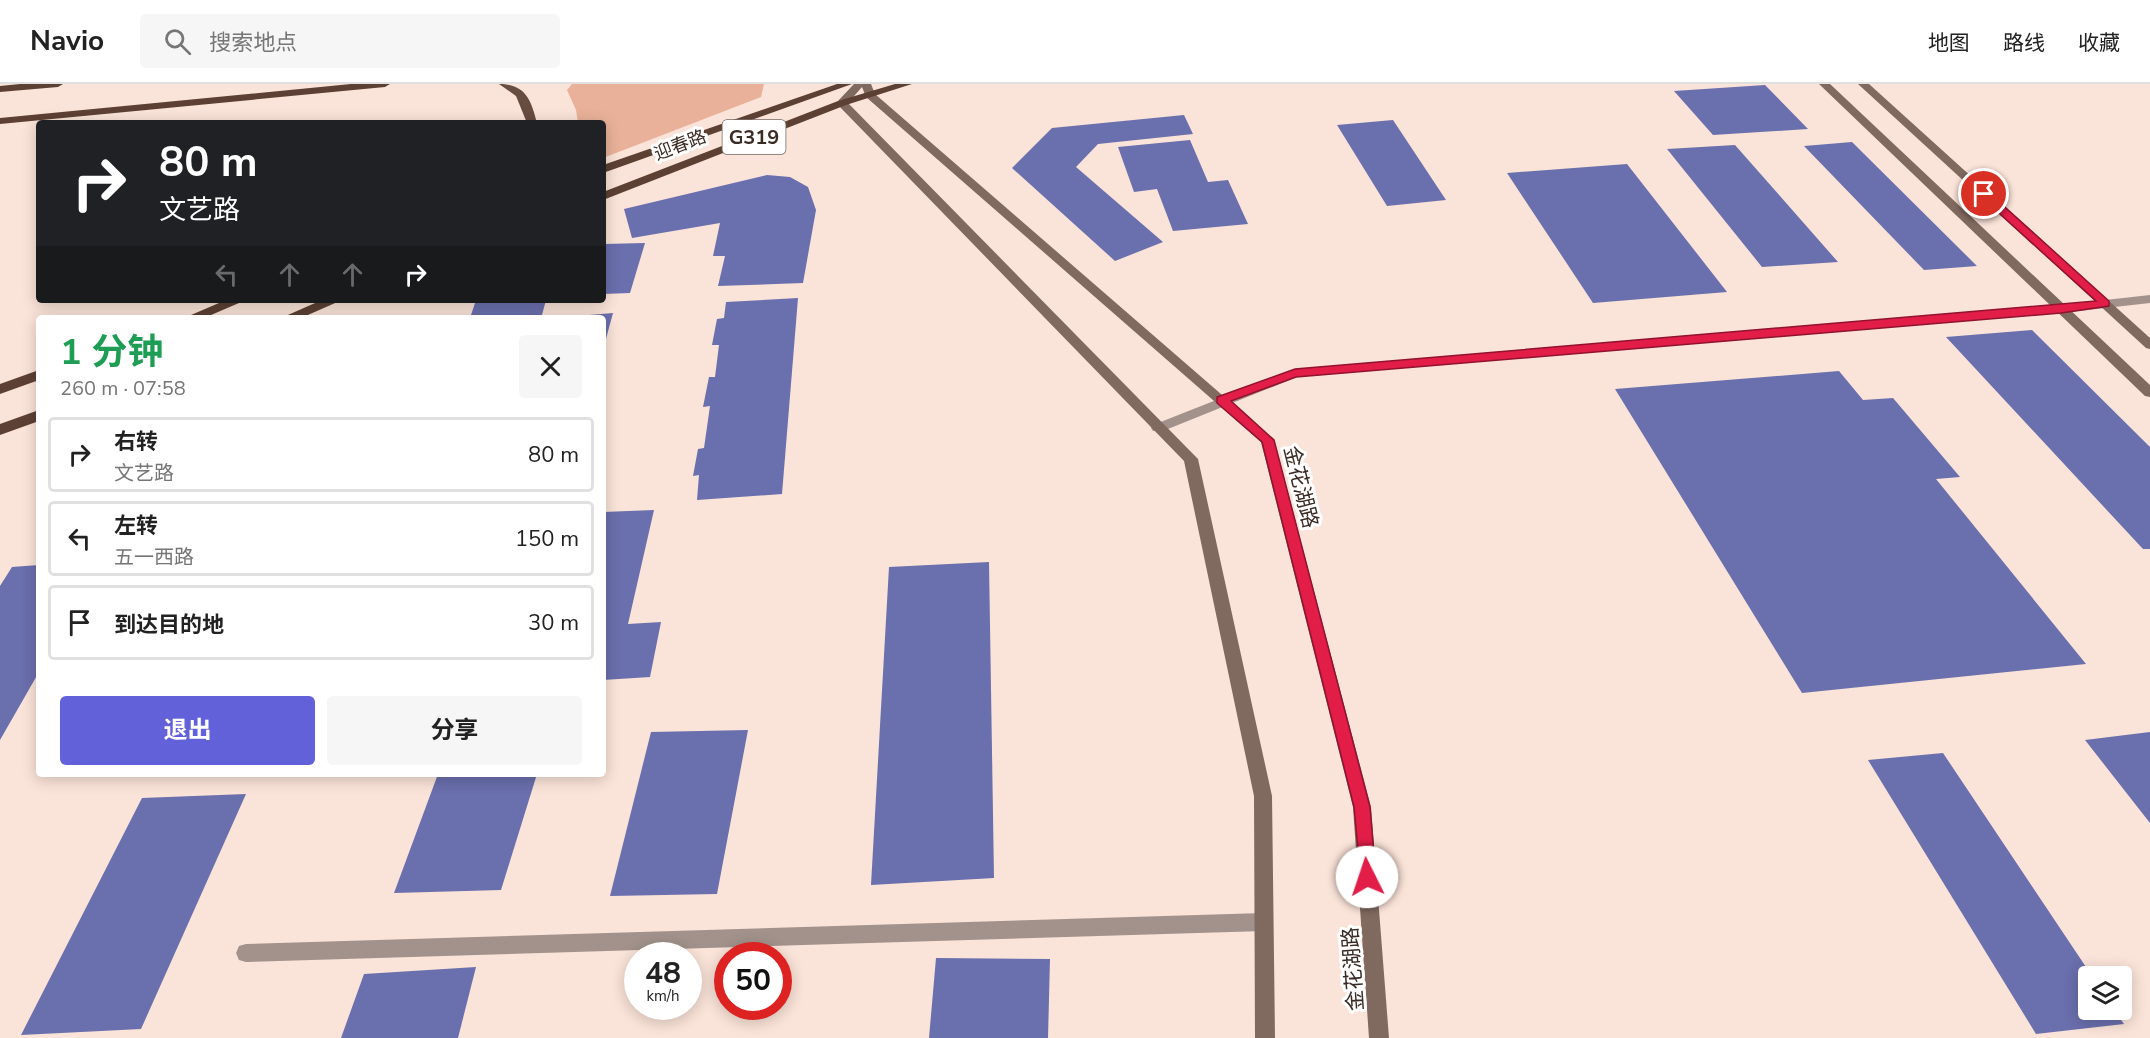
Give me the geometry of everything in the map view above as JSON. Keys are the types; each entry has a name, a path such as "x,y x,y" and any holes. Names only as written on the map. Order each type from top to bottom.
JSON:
{"highway":[{"path":"0,89 57,84"},
{"path":"0,120 385,84"},
{"name":"迎春路","path":"606,168 847,84"},
{"path":"865,88 907,84"},
{"name":"迎春路","path":"606,195 842,104"},
{"path":"199,315 231,303"},
{"path":"296,315 327,303"},
{"path":"0,389 36,376"},
{"path":"0,430 36,416"}],"main road":[{"path":"504,84 510,85 528,105 531,120"},
{"path":"1824,84 2150,393"},
{"path":"1863,84 2150,345"},
{"path":"865,88 842,104 1191,459 1263,796 1265,1038"},
{"name":"金花湖路","path":"865,88 1268,440 1362,807 1379,1038"}],"street":[{"path":"1158,428 1222,400 1295,373 2061,309 2150,299"},
{"path":"246,953 1264,922"}],"shaded area":[{"path":"572,84 764,84 761,97 606,157 606,120 578,120 576,110 567,90"}],"building":[{"path":"1765,85 1808,129 1713,135 1674,91"},
{"path":"1184,115 1193,134 1098,144 1076,167 1163,242 1115,261 1012,168 1052,128"},
{"path":"1393,120 1446,200 1387,206 1337,125"},
{"path":"1190,140 1208,182 1228,180 1248,224 1173,231 1157,189 1134,192 1118,147"},
{"path":"1852,142 1977,266 1924,270 1804,146"},
{"path":"1735,145 1838,262 1762,267 1667,149"},
{"path":"1627,164 1727,292 1593,303 1507,173"},
{"path":"767,175 790,177 808,187 816,210 803,283 718,286 725,256 713,256 720,223 632,238 624,209"},
{"path":"645,243 630,293 606,294 606,244"},
{"path":"798,298 782,494 697,500 699,475 693,476 698,449 704,448 710,406 703,407 709,377 715,377 719,345 712,345 717,319 724,318 726,302"},
{"path":"475,303 545,303 542,315 471,315"},
{"path":"613,313 606,339 606,315 589,315"},
{"path":"2032,330 2150,447 2150,549 2143,549 1946,337"},
{"path":"1839,371 1863,400 1893,398 1960,477 1936,479 2086,664 1802,693 1615,389"},
{"path":"654,510 628,624 661,622 650,677 606,680 606,512"},
{"path":"989,562 994,878 871,885 889,567"},
{"path":"36,565 36,677 0,740 0,586 12,567"},
{"path":"748,730 717,894 610,896 651,732"},
{"path":"2150,732 2150,823 2085,740"},
{"path":"1943,753 2085,966 2078,966 2078,1020 2121,1020 2124,1024 2036,1034 1868,760"},
{"path":"437,777 536,777 501,890 394,893"},
{"path":"246,794 141,1029 21,1035 142,798"},
{"path":"936,958 1050,959 1048,1038 929,1038"},
{"path":"476,967 458,1038 341,1038 364,974"}],"route":[{"path":"1367,877 1362,807 1268,440 1222,400 1295,373 2061,309 2105,303 1984,194"}]}
